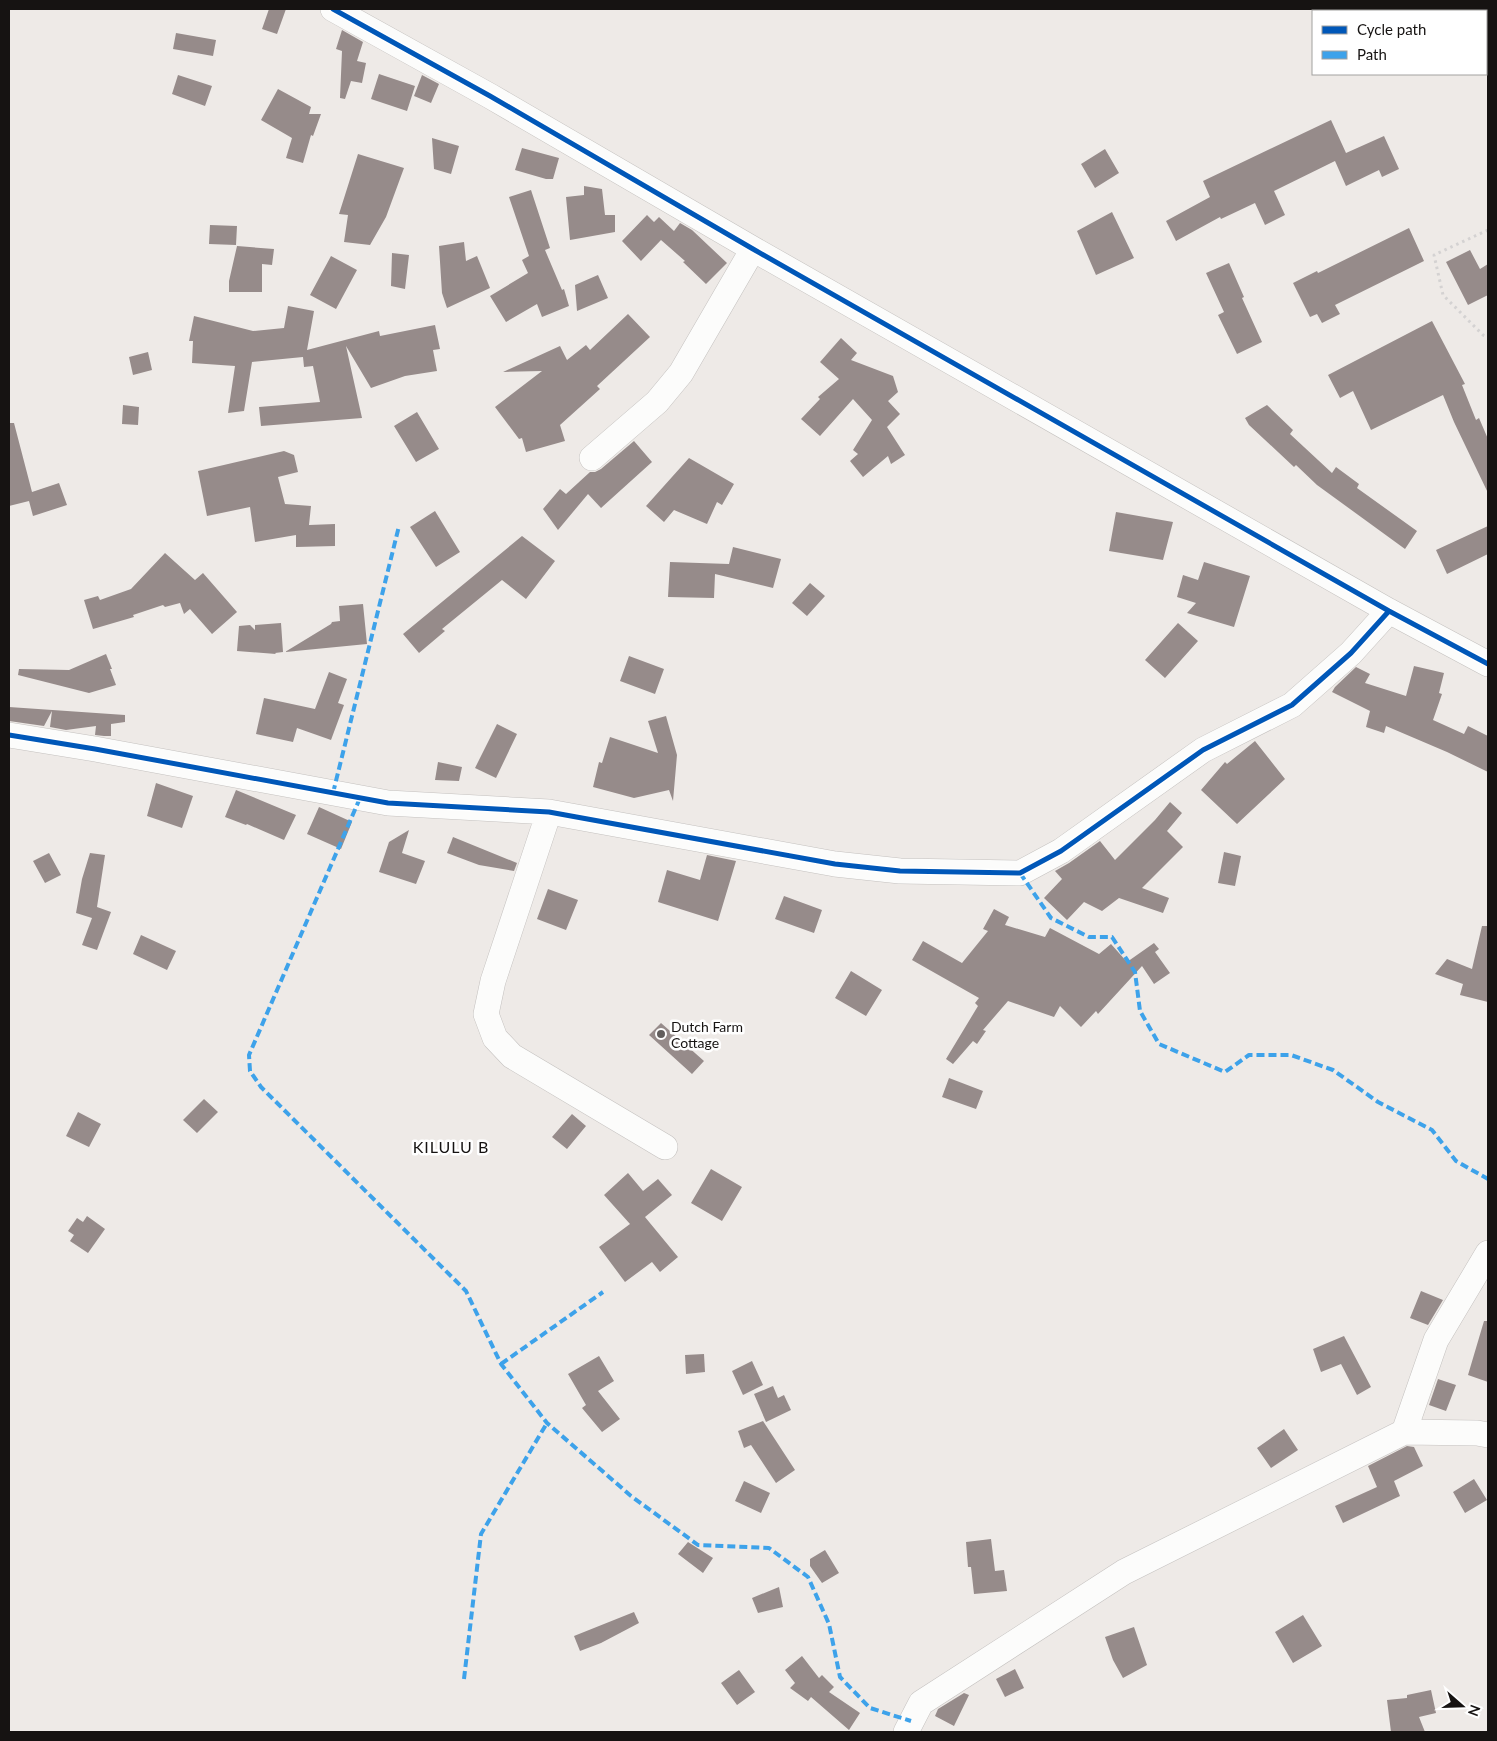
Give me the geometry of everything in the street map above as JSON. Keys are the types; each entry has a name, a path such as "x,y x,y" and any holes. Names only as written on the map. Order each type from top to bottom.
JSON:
{"street":[{"path":"333,9 490,96 753,249 1389,611 1488,664"},
{"path":"592,458 657,402 680,373 753,249"},
{"path":"9,735 95,749 388,804 549,812 835,864 900,871 1020,873 1061,851 1203,750 1292,705 1351,653 1389,611"},
{"path":"549,812 493,982 486,1014 495,1038 512,1056 665,1147"},
{"path":"1404,1432 1436,1340 1488,1253"},
{"path":"906,1732 921,1702 1124,1572 1404,1432 1477,1432 1488,1435"}],"path":[{"path":"1488,230 1434,255 1443,294 1483,335 1488,337"}],"building":[{"path":"269,9 286,9 277,34 262,29"},
{"path":"342,30 363,42 357,61 366,63 362,83 351,81 345,99 340,98 342,51 336,49"},
{"path":"176,33 216,40 213,56 173,49"},
{"path":"379,74 415,86 407,111 371,99"},
{"path":"178,75 212,86 205,106 172,94"},
{"path":"422,75 439,84 431,103 414,96"},
{"path":"278,89 311,107 309,114 321,114 313,136 311,135 303,163 286,158 292,138 261,120"},
{"path":"1331,120 1346,153 1384,136 1399,169 1382,177 1379,170 1346,186 1335,161 1274,191 1285,215 1265,225 1255,203 1221,219 1220,217 1176,241 1166,221 1210,197 1203,181"},
{"path":"432,138 459,146 451,174 434,169"},
{"path":"522,148 559,158 553,179 546,179 515,170"},
{"path":"1105,149 1119,173 1095,188 1081,164"},
{"path":"358,154 404,168 386,217 370,245 344,242 348,215 339,214"},
{"path":"584,186 602,189 605,215 615,215 615,232 570,240 566,197 584,195"},
{"path":"531,190 550,248 545,250 562,290 564,289 569,306 542,317 537,304 506,322 490,296 528,273 522,260 529,256 509,197"},
{"path":"1112,212 1134,258 1096,275 1077,231"},
{"path":"647,215 654,222 659,217 674,231 680,223 692,230 727,263 706,284 683,262 685,261 661,240 641,261 622,241"},
{"path":"210,225 237,226 236,245 209,244"},
{"path":"1409,228 1424,261 1335,305 1340,314 1322,323 1317,314 1310,317 1293,283 1317,271 1318,273"},
{"path":"464,242 466,261 477,256 490,288 447,308 442,293 439,246"},
{"path":"237,246 274,249 272,265 262,264 262,292 229,292 229,281"},
{"path":"1470,250 1480,269 1488,264 1488,295 1468,305 1446,262"},
{"path":"392,253 409,255 405,289 391,286"},
{"path":"331,256 357,270 336,309 310,295"},
{"path":"1229,263 1262,342 1237,354 1218,315 1224,312 1206,273"},
{"path":"598,275 608,298 577,311 575,285"},
{"path":"288,306 314,311 307,350 379,331 380,336 435,325 440,349 433,350 437,371 405,376 371,388 346,346 362,418 261,426 259,407 320,402 313,366 304,367 303,357 252,362 244,411 228,413 235,366 192,363 193,341 189,341 194,316 253,331 284,328"},
{"path":"628,314 650,337 597,386 600,389 560,425 565,441 526,452 522,438 519,439 495,407 542,371 503,372 560,346 567,360 586,345 590,350"},
{"path":"1432,321 1465,384 1462,385 1476,420 1479,418 1488,439 1488,493 1443,395 1371,430 1353,391 1340,398 1328,375"},
{"path":"841,338 857,353 851,360 893,376 898,392 888,401 900,414 887,427 905,455 891,464 888,456 863,477 850,461 858,454 853,450 872,420 853,399 820,436 801,419 820,399 818,397 839,379 820,362"},
{"path":"148,352 152,370 133,375 129,357"},
{"path":"123,405 139,407 138,425 122,424"},
{"path":"1267,405 1293,430 1290,434 1332,473 1336,467 1359,484 1357,488 1417,531 1405,549 1317,485 1296,465 1294,467 1249,425 1245,418"},
{"path":"417,412 439,449 416,462 394,426"},
{"path":"9,423 14,423 32,492 59,483 67,505 33,516 29,501 9,506"},
{"path":"634,441 652,462 601,508 588,494 558,530 543,509 560,489 566,494 590,472 601,469"},
{"path":"284,451 294,455 298,472 278,477 285,504 311,506 309,525 335,524 335,546 296,547 296,535 255,542 250,507 207,516 198,471"},
{"path":"689,458 734,484 722,505 717,502 707,524 674,510 664,522 646,506"},
{"path":"435,511 460,552 436,567 410,527"},
{"path":"1116,512 1173,522 1163,560 1109,551"},
{"path":"1488,526 1488,554 1447,574 1436,550"},
{"path":"522,536 555,561 526,599 502,580 442,629 445,631 419,653 403,634"},
{"path":"733,547 781,559 773,588 715,574 714,598 668,597 670,562 729,564"},
{"path":"165,553 195,580 203,573 237,612 212,634 190,609 184,614 180,603 165,607 163,605 133,615 134,617 93,629 84,600 98,596 100,600 131,589"},
{"path":"1204,562 1250,576 1234,627 1187,613 1196,603 1177,597 1183,575 1198,580"},
{"path":"810,583 825,596 807,616 792,603"},
{"path":"363,604 367,644 285,652 332,622 340,621 339,606"},
{"path":"281,623 283,652 276,654 237,651 239,626 250,625 255,630 255,625"},
{"path":"1178,623 1198,641 1165,678 1145,660"},
{"path":"106,654 116,685 89,693 18,675 19,669 69,670"},
{"path":"629,656 664,669 655,694 620,681"},
{"path":"1414,666 1444,673 1439,693 1442,694 1433,720 1464,734 1468,726 1488,736 1488,772 1386,726 1384,733 1366,727 1370,711 1332,692 1356,667 1370,674 1365,683 1406,696"},
{"path":"329,672 347,679 338,703 344,705 331,740 297,728 293,742 256,734 264,698 315,709"},
{"path":"9,707 125,715 125,722 111,724 111,736 95,735 96,726 66,730 50,727 52,711 44,726 9,721"},
{"path":"666,716 677,755 673,801 669,790 634,798 593,787 599,762 602,763 610,737 658,753 648,721"},
{"path":"497,724 517,734 496,778 475,768"},
{"path":"1255,741 1285,779 1237,824 1201,790 1225,762 1227,764"},
{"path":"438,762 462,767 459,781 435,780"},
{"path":"156,783 193,796 182,828 147,816"},
{"path":"236,790 296,815 284,840 225,817"},
{"path":"1170,802 1182,813 1167,831 1183,847 1142,888 1169,898 1163,913 1119,898 1102,911 1084,902 1067,920 1044,898 1062,879 1055,871 1100,841 1115,860 1155,820"},
{"path":"319,807 352,822 341,849 307,834"},
{"path":"409,830 402,853 425,861 416,884 379,872 389,842"},
{"path":"453,837 517,863 514,871 479,865 447,853"},
{"path":"1224,852 1241,856 1235,886 1218,883"},
{"path":"49,853 61,875 45,883 33,861"},
{"path":"90,853 105,855 97,907 111,912 97,950 82,945 92,918 76,913 82,879"},
{"path":"707,855 736,861 718,921 658,902 667,870 700,880"},
{"path":"548,889 578,900 566,930 537,919"},
{"path":"784,896 822,910 814,933 775,919"},
{"path":"994,909 1009,917 1005,925 1045,937 1050,928 1099,954 1111,944 1127,962 1154,943 1159,949 1155,952 1170,973 1154,984 1142,966 1098,1014 1096,1011 1081,1027 1060,1006 1054,1017 1008,1001 983,1030 986,1031 977,1044 973,1041 953,1064 946,1059 978,1006 975,1003 979,998 912,960 923,941 962,963 988,931 983,929"},
{"path":"1482,926 1488,926 1488,1002 1460,995 1463,984 1435,974 1447,959 1472,969"},
{"path":"141,935 176,951 167,970 133,954"},
{"path":"851,971 882,990 866,1016 835,998"},
{"path":"661,1023 704,1061 692,1074 649,1035"},
{"path":"949,1078 983,1091 976,1109 942,1097"},
{"path":"204,1099 218,1112 197,1133 183,1120"},
{"path":"78,1112 101,1124 89,1147 66,1136"},
{"path":"572,1114 586,1126 567,1149 552,1137"},
{"path":"711,1169 742,1187 722,1221 691,1203"},
{"path":"628,1173 643,1191 658,1179 672,1195 645,1217 678,1257 660,1272 652,1262 625,1282 599,1247 630,1224 604,1195"},
{"path":"87,1216 105,1229 88,1253 70,1241 74,1235 68,1231 77,1218 83,1222"},
{"path":"1421,1291 1443,1300 1428,1325 1410,1318"},
{"path":"1484,1321 1488,1321 1488,1382 1468,1375"},
{"path":"1344,1336 1371,1387 1357,1395 1341,1364 1321,1372 1313,1349"},
{"path":"704,1354 705,1372 686,1374 685,1355"},
{"path":"599,1356 614,1381 598,1391 620,1419 602,1432 582,1408 586,1405 568,1374"},
{"path":"752,1361 763,1385 743,1395 732,1371"},
{"path":"1438,1379 1456,1385 1446,1411 1429,1405"},
{"path":"773,1386 778,1398 784,1395 791,1410 766,1422 754,1394"},
{"path":"763,1421 795,1470 776,1483 751,1445 744,1448 738,1431"},
{"path":"1284,1429 1298,1450 1271,1468 1257,1448"},
{"path":"1407,1446 1414,1447 1423,1466 1394,1481 1400,1496 1343,1523 1335,1506 1377,1487 1368,1466"},
{"path":"1474,1479 1487,1500 1465,1513 1453,1492"},
{"path":"744,1481 770,1493 761,1513 735,1501"},
{"path":"991,1539 995,1571 1004,1570 1007,1591 974,1594 971,1567 968,1567 966,1542"},
{"path":"688,1542 713,1558 703,1573 678,1554"},
{"path":"825,1550 839,1573 822,1583 810,1566 810,1559"},
{"path":"779,1587 783,1607 758,1613 752,1598"},
{"path":"634,1612 639,1623 601,1643 580,1651 574,1636"},
{"path":"1303,1615 1322,1646 1293,1663 1275,1632"},
{"path":"1134,1627 1147,1665 1123,1678 1113,1660 1105,1637"},
{"path":"802,1656 819,1678 822,1675 834,1687 829,1692 860,1713 849,1730 811,1697 808,1701 790,1688 795,1683 785,1670"},
{"path":"1015,1669 1024,1688 1005,1697 996,1679"},
{"path":"739,1670 755,1692 737,1705 721,1683"},
{"path":"1431,1690 1436,1713 1419,1717 1425,1732 1391,1732 1387,1700 1407,1698 1407,1695"},
{"path":"964,1693 969,1695 954,1726 935,1716 938,1709"}],"marked path":[{"path":"333,793 399,526"},
{"path":"360,798 249,1055 250,1071 261,1087 466,1291 501,1364 547,1423 631,1496 698,1545 769,1548 808,1577 829,1624 840,1677 870,1708 911,1721"},
{"path":"1020,873 1051,918 1089,937 1112,937 1135,972 1140,1011 1159,1044 1225,1072 1249,1055 1291,1055 1333,1070 1378,1102 1432,1130 1456,1161 1488,1179"},
{"path":"501,1364 603,1292"},
{"path":"464,1679 481,1534 547,1423"}],"cycle path":[{"path":"333,9 490,96 753,249 1389,611 1488,664"},
{"path":"9,735 388,803 549,812 835,864 900,871 1020,873 1061,851 1203,750 1292,705 1351,653 1389,611"}],"place":[{"name":"Dutch Farm Cottage","path":"661,1034"}],"district":[{"name":"KILULU B","path":"451,1146"}]}
